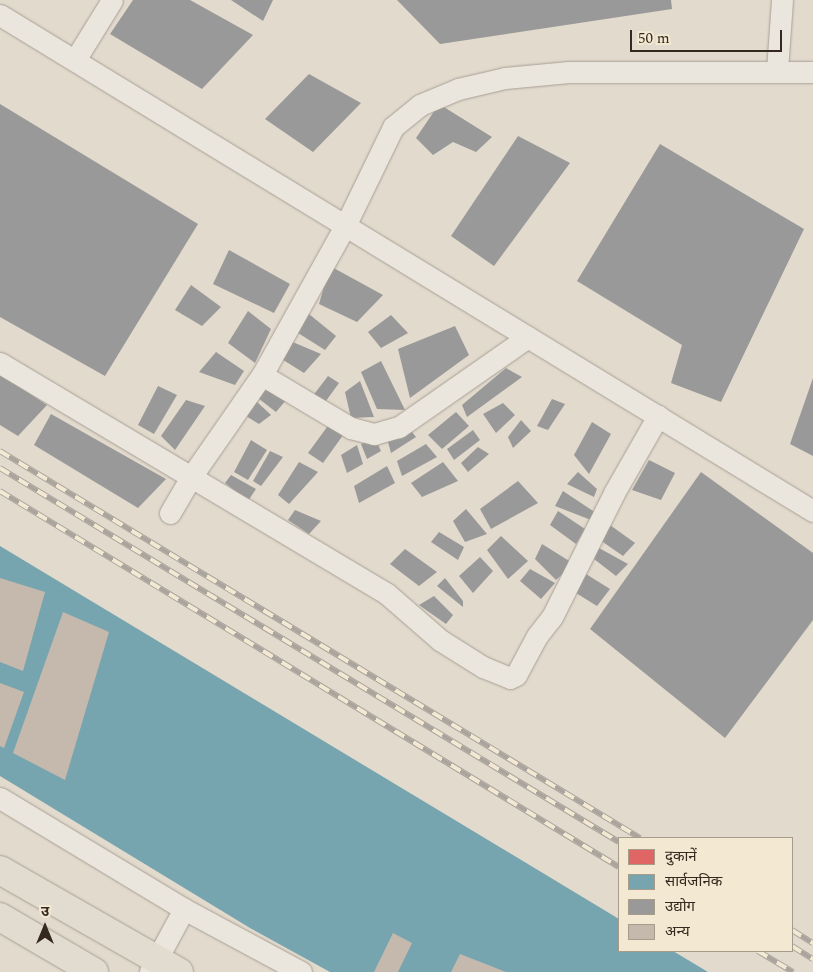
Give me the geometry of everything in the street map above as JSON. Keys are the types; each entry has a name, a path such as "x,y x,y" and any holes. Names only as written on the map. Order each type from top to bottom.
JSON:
{"main road":[{"path":"0,870 162,968"},
{"path":"0,917 94,972"}],"street":[{"path":"75,60 112,0"},
{"path":"777,70 782,0"},
{"path":"0,16 346,224 813,511"},
{"path":"170,513 191,477 262,375 346,224 393,128 420,104 458,89 505,78 570,72 777,70 813,72"},
{"path":"262,375 351,428 374,434 399,427 528,336"},
{"path":"0,363 386,594 440,640 483,667 510,678 516,675 537,636 552,617 614,493 658,416"},
{"path":"0,798 184,910 301,972"},
{"path":"162,968 184,910"}],"building: दुकानें":[{"path":"129,670 204,686 175,814 103,776"},
{"path":"270,748 442,843 438,866 314,938 236,881 284,825 262,766"}],"building: सार्वजनिक":[{"path":"0,546 618,918 618,952 675,952 708,972 330,972 250,928 0,776"}],"building: उद्योग":[{"path":"133,0 190,0 253,35 202,89 110,34"},
{"path":"231,0 273,0 263,21"},
{"path":"397,0 671,0 672,9 440,44"},
{"path":"309,74 361,103 313,152 265,119"},
{"path":"0,104 198,224 105,376 0,317"},
{"path":"439,104 492,137 476,152 453,142 433,155 416,138"},
{"path":"518,136 570,163 494,266 451,236"},
{"path":"660,144 804,229 721,402 671,383 682,345 577,281"},
{"path":"229,250 290,284 274,313 213,284"},
{"path":"330,266 383,295 357,322 319,304"},
{"path":"191,285 221,307 202,326 175,310"},
{"path":"304,310 336,336 325,350 298,333"},
{"path":"248,311 271,329 255,363 228,343"},
{"path":"391,315 408,333 381,348 368,332"},
{"path":"455,326 469,355 410,398 398,349"},
{"path":"288,340 321,354 304,373 280,358"},
{"path":"216,352 244,371 235,385 199,372"},
{"path":"381,361 405,410 377,409 361,372"},
{"path":"506,368 522,377 467,417 462,405"},
{"path":"0,374 47,405 18,436 0,425"},
{"path":"328,376 339,383 323,405 312,397"},
{"path":"813,378 813,456 790,444"},
{"path":"360,381 374,417 351,418 345,392"},
{"path":"263,384 287,399 276,412 254,395"},
{"path":"158,386 177,395 154,434 138,425"},
{"path":"552,399 565,404 548,430 537,426"},
{"path":"186,400 205,406 175,450 161,436"},
{"path":"255,400 271,415 259,424 243,414"},
{"path":"503,403 515,415 496,433 483,414"},
{"path":"456,412 469,426 442,449 428,435"},
{"path":"51,414 166,479 138,508 34,445"},
{"path":"521,420 531,431 513,448 508,437"},
{"path":"592,422 611,434 589,474 574,455"},
{"path":"330,423 346,431 323,463 308,453"},
{"path":"408,427 416,437 391,453 388,442"},
{"path":"473,430 480,440 454,460 447,449"},
{"path":"375,438 381,451 367,459 361,444"},
{"path":"251,440 267,450 248,480 234,472"},
{"path":"426,444 437,457 402,476 397,461"},
{"path":"357,445 363,464 347,473 341,455"},
{"path":"478,447 489,454 468,472 461,463"},
{"path":"270,451 283,457 261,486 253,481"},
{"path":"649,460 675,473 661,500 632,490"},
{"path":"299,462 318,472 289,504 278,495"},
{"path":"443,462 458,481 422,497 411,483"},
{"path":"387,466 395,483 359,503 354,486"},
{"path":"578,472 597,489 594,497 567,484"},
{"path":"701,472 813,553 813,620 725,738 590,629"},
{"path":"231,475 256,489 248,501 225,483"},
{"path":"518,481 538,503 491,529 480,509"},
{"path":"563,491 596,513 591,520 555,506"},
{"path":"466,509 487,534 465,542 453,521"},
{"path":"295,510 321,521 309,534 288,520"},
{"path":"558,511 585,529 576,544 550,525"},
{"path":"610,525 635,543 623,556 600,540"},
{"path":"439,532 464,547 458,560 431,542"},
{"path":"501,536 528,561 508,579 487,550"},
{"path":"542,544 574,564 556,580 535,559"},
{"path":"599,548 628,564 616,576 594,559"},
{"path":"405,549 437,572 419,586 390,564"},
{"path":"480,557 493,571 473,593 459,576"},
{"path":"530,569 555,583 541,599 520,581"},
{"path":"586,574 610,589 597,606 576,593"},
{"path":"445,578 463,601 463,607 437,586"},
{"path":"434,596 453,615 446,624 419,605"}],"building: अन्य":[{"path":"0,578 45,592 23,671 0,662"},
{"path":"63,612 109,632 65,780 13,753"},
{"path":"0,683 24,692 4,748 0,746"},
{"path":"393,933 412,943 398,972 374,972"},
{"path":"460,954 506,972 451,972"}],"railway":[{"path":"0,451 638,837"},
{"path":"0,468 618,841"},
{"path":"0,491 618,866"},
{"path":"793,931 813,943"},
{"path":"793,947 813,959"},
{"path":"760,952 793,972"}]}
